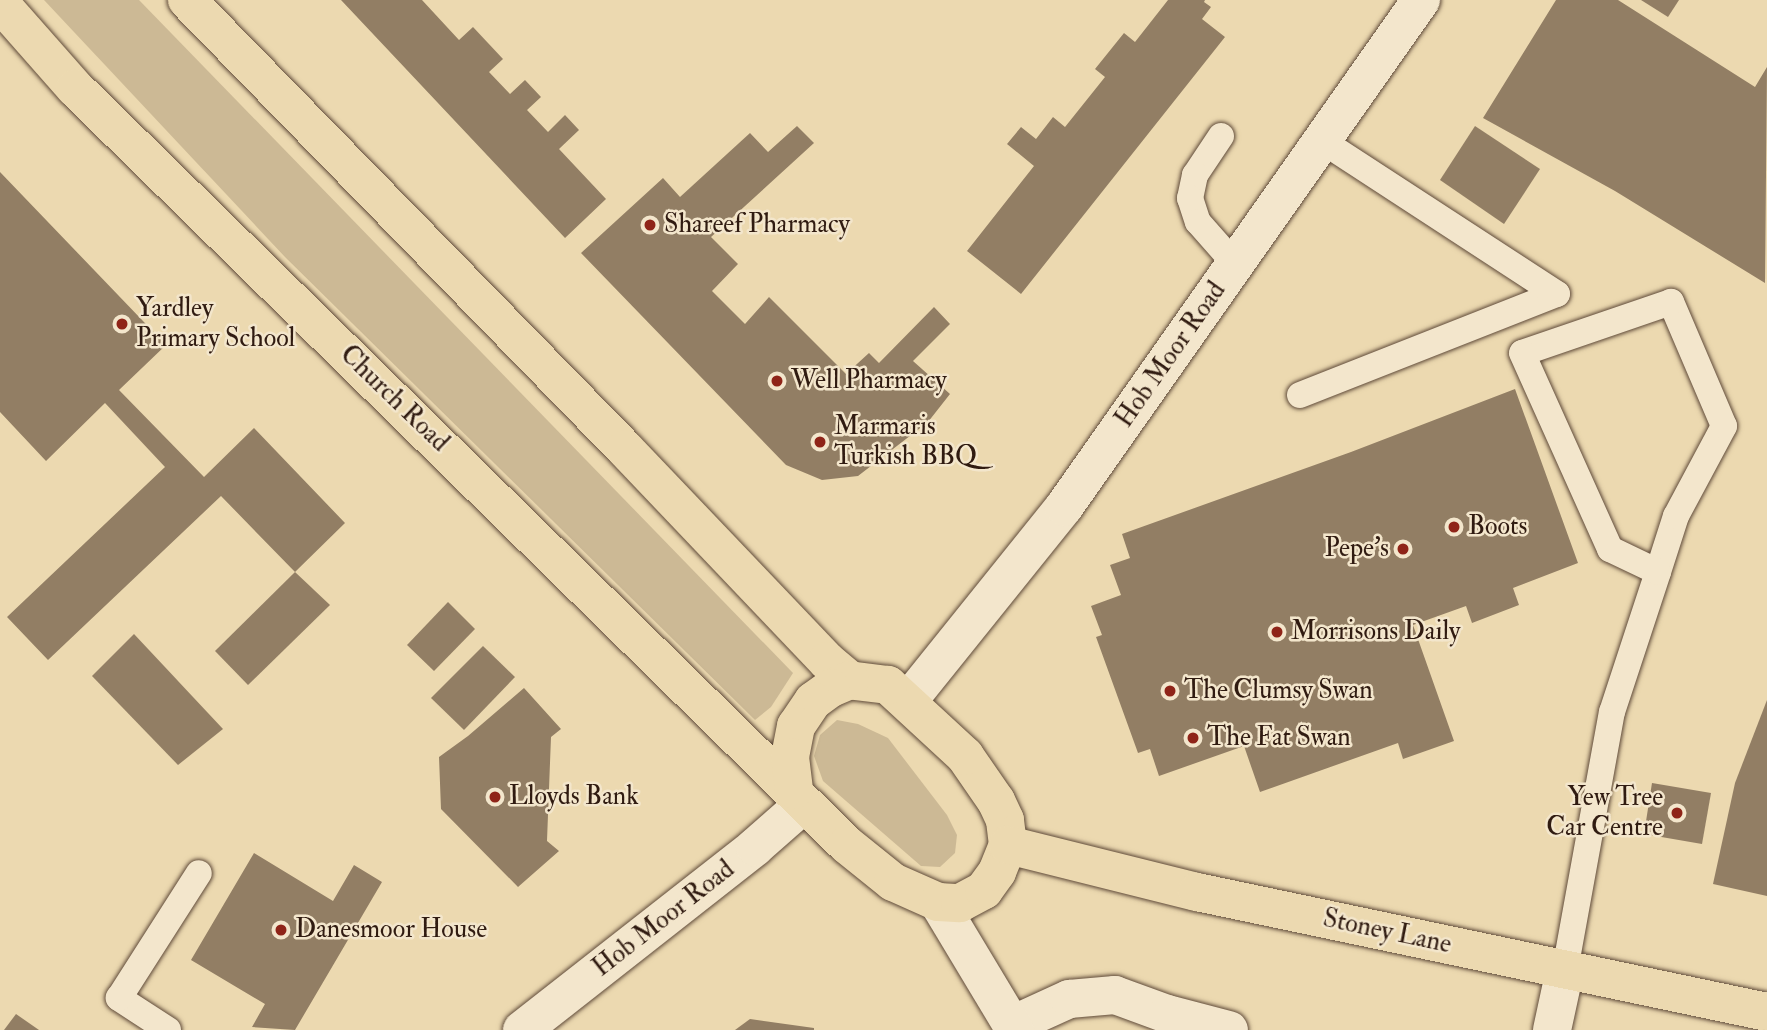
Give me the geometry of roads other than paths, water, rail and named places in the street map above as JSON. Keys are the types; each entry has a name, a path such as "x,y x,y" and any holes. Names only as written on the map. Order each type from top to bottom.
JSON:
{"main road":[{"path":"187,0 625,449 827,661 850,680"},
{"name":"Church Road","path":"0,3 75,88 799,797 893,882 938,902"},
{"path":"799,797 790,757 796,726 813,701 831,688 850,680 888,685 965,755 996,801 1005,820 1009,845 997,872 984,890 960,902 938,902"},
{"name":"Stoney Lane","path":"1009,845 1197,892 1767,1012"}],"street":[{"name":"Hob Moor Road","path":"908,701 1064,507 1421,0"},
{"name":"Hob Moor Road","path":"522,1030 755,847 799,797"},
{"path":"938,902 1013,1027 1069,999 1115,995 1167,1014 1228,1030"},
{"path":"1552,1030 1565,970"}],"lane":[{"path":"1221,136 1195,175 1190,198 1198,222 1235,264"},
{"path":"1300,395 1557,295 1322,141"},
{"path":"1565,970 1612,712 1658,572 1676,516 1724,426 1671,302 1522,353 1610,550 1658,572"},
{"path":"168,1030 119,998 199,873"}],"place":[{"name":"Shareef Pharmacy","path":"650,225"},
{"name":"Yardley Primary School","path":"122,324"},
{"name":"Well Pharmacy","path":"777,381"},
{"name":"Marmaris Turkish BBQ","path":"820,442"},
{"name":"Boots","path":"1454,527"},
{"name":"Pepe's","path":"1403,549"},
{"name":"Morrisons Daily","path":"1277,632"},
{"name":"The Clumsy Swan","path":"1170,691"},
{"name":"The Fat Swan","path":"1193,738"},
{"name":"Lloyds Bank","path":"495,797"},
{"name":"Yew Tree Car Centre","path":"1677,813"},
{"name":"Danesmoor House","path":"281,930"}]}
